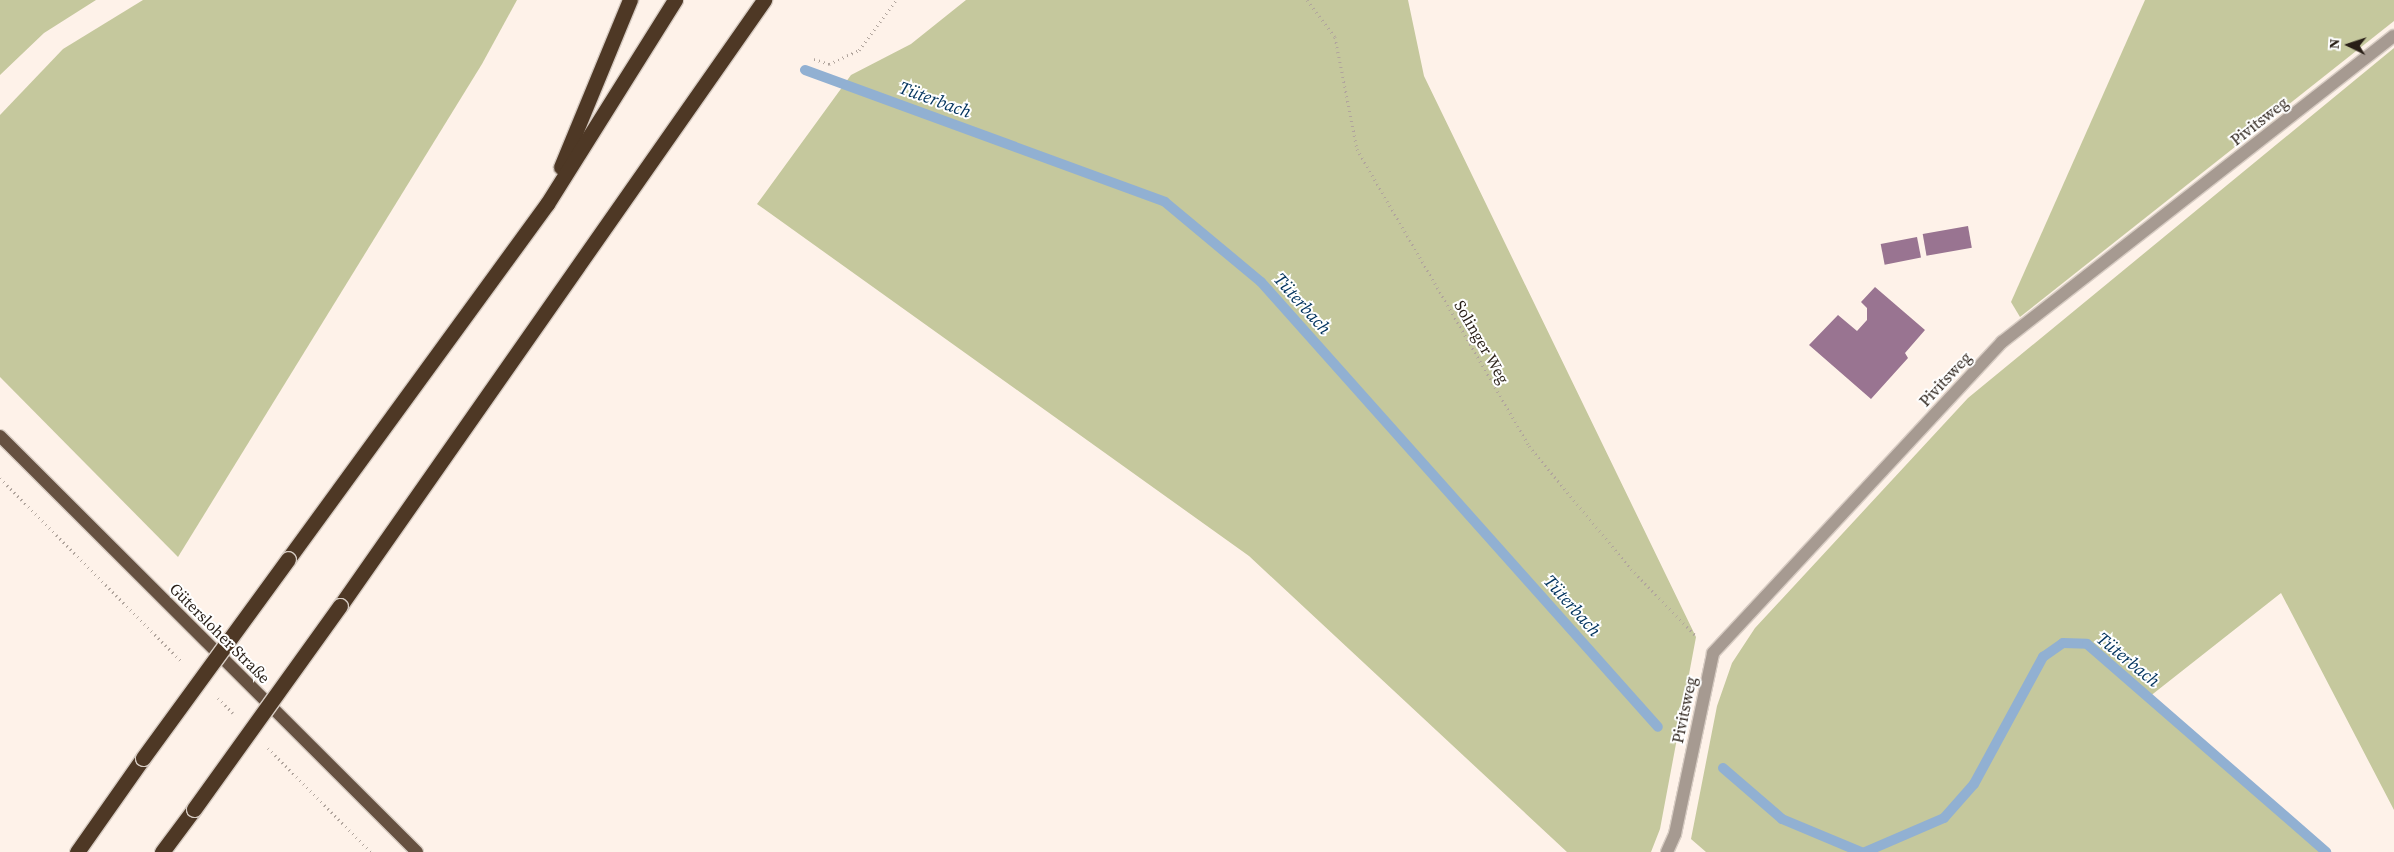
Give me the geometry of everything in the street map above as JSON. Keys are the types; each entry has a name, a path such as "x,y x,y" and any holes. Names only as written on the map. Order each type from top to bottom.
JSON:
{"highway":[{"path":"547,204 630,0"},
{"path":"76,852 547,204 675,0"},
{"path":"162,852 340,606 764,0"}],"main road":[{"name":"Gütersloher Straße","path":"0,436 417,852"}],"street":[{"name":"Pivitsweg","path":"1667,852 1674,834 1713,653 2002,342 2394,36"}],"path":[{"path":"814,59 829,64 859,50 896,0"},
{"name":"Solinger Weg","path":"1307,0 1335,37 1357,149 1529,446 1631,570 1713,653"}],"green space":[{"path":"0,0 96,0 44,33 0,75"},
{"path":"143,0 517,0 482,64 178,557 0,377 0,115 63,49"},
{"path":"966,0 1408,0 1424,76 1696,637 1660,829 1651,852 1567,852 1249,556 757,204 851,75 911,44"},
{"path":"2145,0 2394,0 2394,21 2020,317 2011,302"},
{"path":"2394,48 2394,810 2281,593 2149,697 2322,852 1706,852 1691,839 1717,706 1732,663 1755,628 1968,398"}],"building":[{"path":"1968,226 1972,248 1927,256 1923,234"},
{"path":"1917,237 1921,258 1885,265 1881,244"},
{"path":"1875,287 1925,330 1905,353 1908,358 1871,399 1809,345 1838,315 1857,331 1867,320 1867,308 1861,302"}],"waterway":[{"name":"Tüterbach","path":"805,70 1165,202 1261,282 1658,727"},
{"name":"Tüterbach","path":"1865,852 1944,818 1974,784 2043,657 2063,643 2087,644 2326,852"},
{"name":"Tüterbach","path":"1723,768 1782,819 1861,852"}]}
